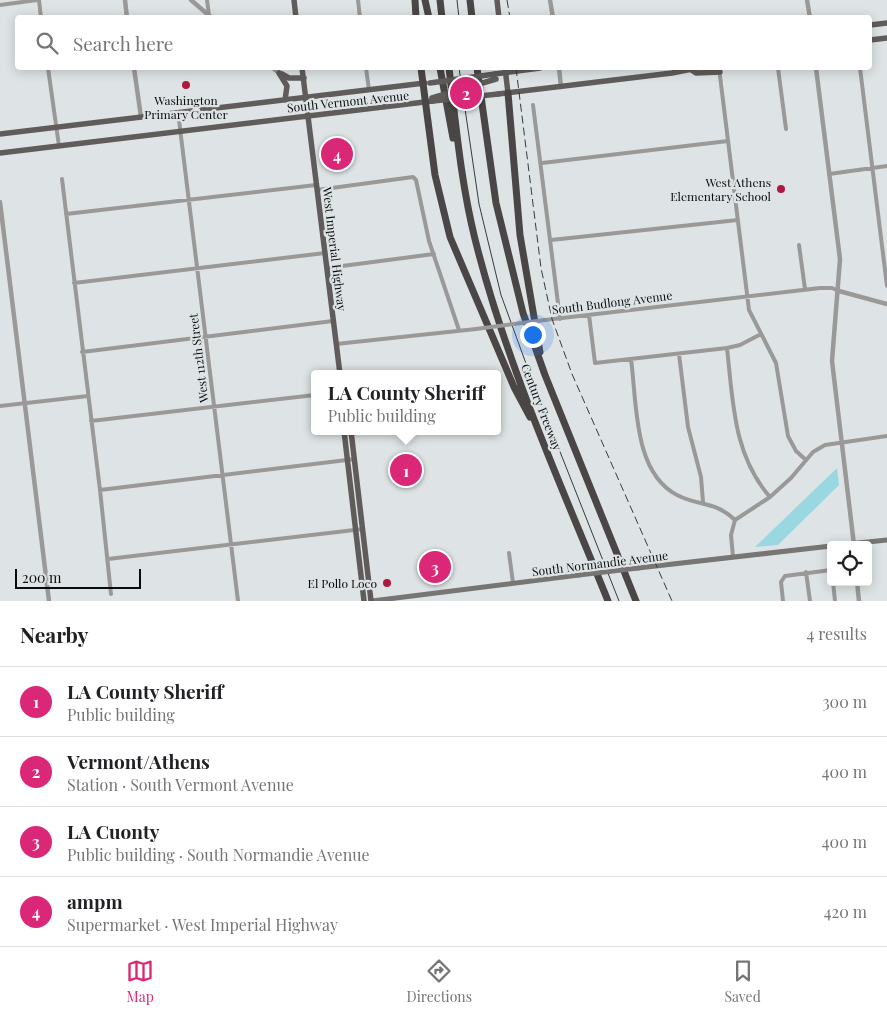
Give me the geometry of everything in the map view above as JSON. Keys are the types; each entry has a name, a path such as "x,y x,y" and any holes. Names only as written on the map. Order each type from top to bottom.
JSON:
{"highway":[{"path":"425,0 428,15"},
{"path":"440,0 443,15"},
{"path":"444,0 444,15"},
{"path":"469,0 471,15"},
{"path":"422,70 427,83 430,101 438,192 450,238 514,387 538,430"},
{"path":"440,70 460,178 472,223"},
{"name":"Century Freeway","path":"449,70 462,169 472,223 502,332 538,430 608,601"},
{"name":"Century Freeway","path":"478,70 488,156 502,232 523,312 545,375 636,601"},
{"path":"508,93 520,235 545,375"}],"main road":[{"path":"294,0 296,15"},
{"path":"497,0 499,15"},
{"path":"872,25 887,23"},
{"path":"872,40 887,38"},
{"name":"West Imperial Highway","path":"302,70 339,370"},
{"path":"505,70 508,93"},
{"name":"South Vermont Avenue","path":"0,134 496,76 505,70"},
{"name":"South Vermont Avenue","path":"0,154 308,115 561,87 683,70"},
{"path":"692,70 696,73 719,70"},
{"path":"279,73 289,78 304,78"},
{"path":"279,73 287,86 285,100"},
{"path":"430,101 496,76"},
{"path":"347,435 347,460 364,601"},
{"path":"348,435 353,448 372,601"},
{"path":"872,542 887,540"},
{"name":"South Normandie Avenue","path":"372,601 827,546"}],"street":[{"path":"0,4 38,0 40,15"},
{"path":"125,0 128,15"},
{"path":"191,0 210,15"},
{"path":"207,0 211,15"},
{"path":"358,0 360,15"},
{"path":"550,0 552,15"},
{"path":"807,0 810,15"},
{"path":"48,70 59,146"},
{"path":"134,70 141,117"},
{"path":"275,70 279,73"},
{"path":"366,70 369,90"},
{"path":"559,70 561,87"},
{"path":"719,70 749,310 776,363 788,436 796,451 806,460"},
{"path":"778,70 786,129"},
{"path":"816,70 840,259 839,291 832,361 854,541"},
{"path":"860,70 887,286"},
{"path":"533,105 542,163 560,318"},
{"name":"West 112th Street","path":"178,112 238,601"},
{"path":"542,163 728,141"},
{"path":"829,174 887,166"},
{"path":"66,214 413,177 420,188 426,229 458,330"},
{"path":"62,179 111,594"},
{"path":"0,202 49,601"},
{"path":"551,240 738,220"},
{"path":"799,245 805,289"},
{"path":"74,283 325,253"},
{"path":"327,268 434,254"},
{"name":"South Budlong Avenue","path":"336,344 829,287 887,304"},
{"path":"590,315 596,363 727,348 740,345 761,334"},
{"path":"82,352 333,321"},
{"path":"727,348 737,435 750,471 770,496"},
{"path":"680,354 688,427 701,477 703,502"},
{"path":"631,359 642,448 648,467 659,481 675,494 722,509 735,520"},
{"path":"91,421 311,395"},
{"path":"0,406 88,396"},
{"path":"733,557 731,534 735,520 792,478 806,460 821,447 887,436"},
{"path":"100,490 354,459"},
{"path":"108,559 363,529"},
{"path":"510,553 513,583"},
{"path":"784,601 782,578 788,574 827,570"},
{"path":"806,572 810,601"},
{"path":"833,586 835,601"},
{"path":"857,586 859,601"}],"shaded area":[{"path":"837,468 839,485 778,545 755,547"}],"tram line":[{"path":"457,0 459,15"},
{"path":"459,70 479,204 501,295 536,391 619,601"}],"railway":[{"path":"507,0 510,15"},
{"path":"516,70 541,268 552,319 572,374 672,601"}],"place":[{"name":"Washington Primary Center","path":"186,85"},
{"name":"Vermont/Athens","path":"466,93"},
{"name":"ampm","path":"337,154"},
{"name":"West Athens Elementary School","path":"781,189"},
{"name":"LA County Sheriff","path":"406,470"},
{"name":"LA Cuonty","path":"435,567"},
{"name":"El Pollo Loco","path":"387,583"}]}
